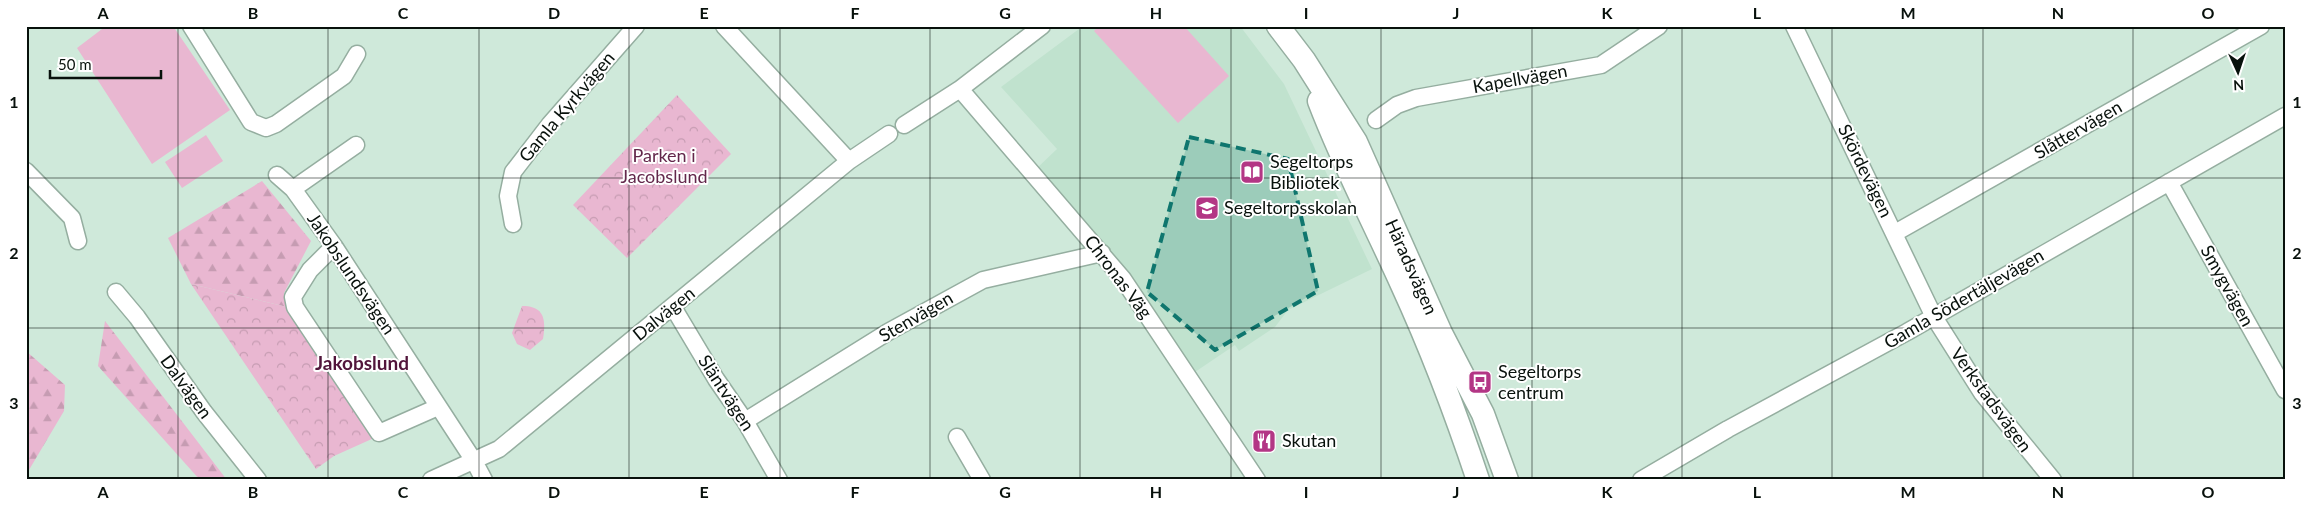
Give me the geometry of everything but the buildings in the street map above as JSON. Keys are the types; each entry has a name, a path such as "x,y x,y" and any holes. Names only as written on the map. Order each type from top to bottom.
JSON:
{"street":[{"path":"191,26 251,122 266,128 276,124 344,76 357,54"},
{"name":"Gamla Kyrkvägen","path":"513,224 508,196 513,172 550,124 636,26"},
{"path":"724,26 849,161"},
{"name":"Häradsvägen","path":"1278,26 1304,60 1356,142 1441,333 1483,414 1507,480"},
{"name":"Kapellvägen","path":"1376,120 1397,105 1416,98 1601,65 1659,26"},
{"name":"Skördevägen","path":"1794,26 1934,317"},
{"name":"Slåttervägen","path":"1895,233 2261,26"},
{"path":"904,125 960,89 1038,28"},
{"name":"Häradsvägen","path":"1304,60 1338,153 1406,294 1459,424 1478,480"},
{"name":"Chronas Väg","path":"960,89 1102,253 1128,286 1257,480"},
{"name":"Gamla Södertäljevägen","path":"1641,480 1728,429 1934,317 2285,116"},
{"name":"Dalvägen","path":"431,480 499,449 849,161 889,134"},
{"path":"293,188 356,145"},
{"path":"26,171 72,218 78,241"},
{"name":"Jakobslundsvägen","path":"277,175 293,188 334,246 474,461 484,480"},
{"name":"Smygvägen","path":"2169,182 2285,390"},
{"path":"334,246 310,270 293,297 295,307 379,433 438,407"},
{"name":"Stenvägen","path":"745,421 888,332 983,280 1102,253"},
{"name":"Dalvägen","path":"116,292 137,317 204,412 258,480"},
{"name":"Släntvägen","path":"673,307 716,380 745,421 779,480"},
{"name":"Verkstadsvägen","path":"1934,317 1982,393 2053,480"},
{"path":"957,437 982,480"}],"highlighted area":[{"path":"1189,137 1288,159 1318,291 1215,350 1147,292"}],"shaded area":[{"name":"Segeltorpsskolan","path":"1083,26 1240,26 1284,84 1372,269 1288,310 1275,327 1239,351 1235,345 1195,372 1129,275 1035,170 1057,149 1001,87"}],"green space":[{"path":"106,26 173,26 230,110 152,164 77,48"},
{"path":"1099,26 1184,26 1229,76 1178,123 1094,31"},
{"name":"Parken i Jacobslund","path":"677,95 731,154 627,258 573,205"},
{"path":"206,135 223,161 182,188 165,162"},
{"path":"262,181 311,241 284,293 287,307 191,284 168,238"},
{"path":"191,284 287,307 374,438 334,456 316,469"},
{"path":"522,306 535,308 540,311 544,320 543,339 530,350 517,344 512,333"},
{"path":"105,321 227,480 200,480 98,366"},
{"path":"26,351 65,385 64,411 26,475"}],"place":[{"name":"Segeltorps Bibliotek","path":"1252,172"},
{"name":"Segeltorpsskolan","path":"1207,208"},
{"name":"Segeltorps centrum","path":"1480,382"},
{"name":"Skutan","path":"1264,441"}],"district":[{"name":"Jakobslund","path":"362,363"}]}
